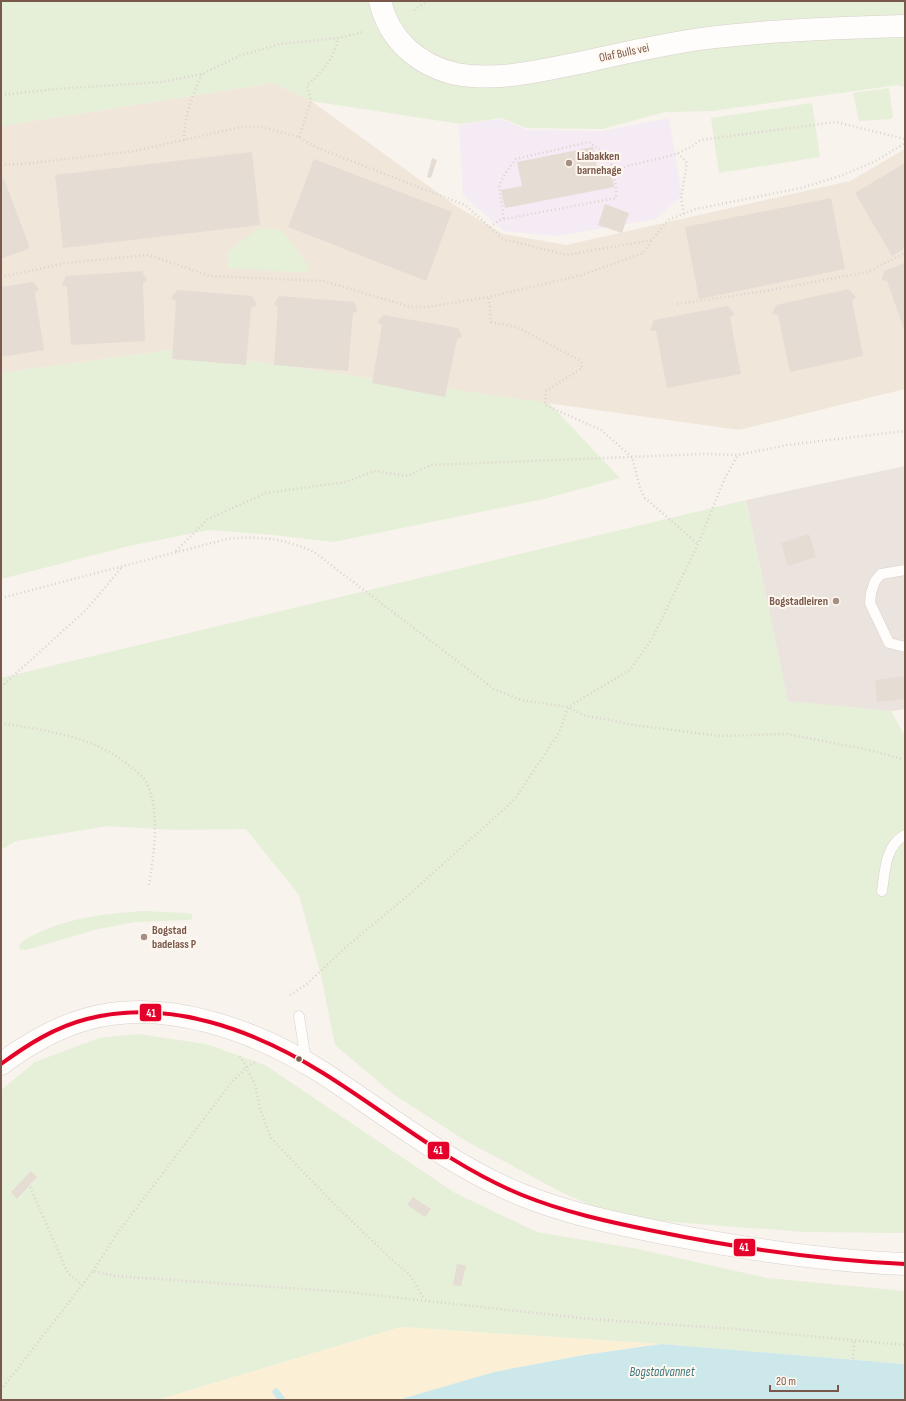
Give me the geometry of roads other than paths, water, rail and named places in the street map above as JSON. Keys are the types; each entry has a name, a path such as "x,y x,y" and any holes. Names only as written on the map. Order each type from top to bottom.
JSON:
{"street":[{"name":"Olaf Bulls vei","path":"380,1 386,20 394,34 414,56 443,70 476,76 494,76 537,71 643,49 756,33 905,26"},
{"path":"1,1064 46,1035 63,1027 88,1019 123,1014 158,1014 211,1023 241,1032 306,1063 452,1159 487,1180 523,1196 622,1225 701,1240 825,1258 905,1264"}],"lane":[{"path":"905,570 878,576 873,587 870,603 889,643 905,647"},
{"path":"882,891 887,859 892,847 905,835"},
{"path":"299,1016 306,1063"}],"water":[{"name":"Bogstadvannet","path":"661,1344 905,1364 905,1400 398,1400 494,1372 584,1355"}],"waterway":[{"path":"276,1392 282,1400"}],"place":[{"name":"Liabakken barnehage","path":"569,163"},
{"name":"Bogstadleiren","path":"836,601"},
{"name":"Bogstad badelass P","path":"144,937"}]}
